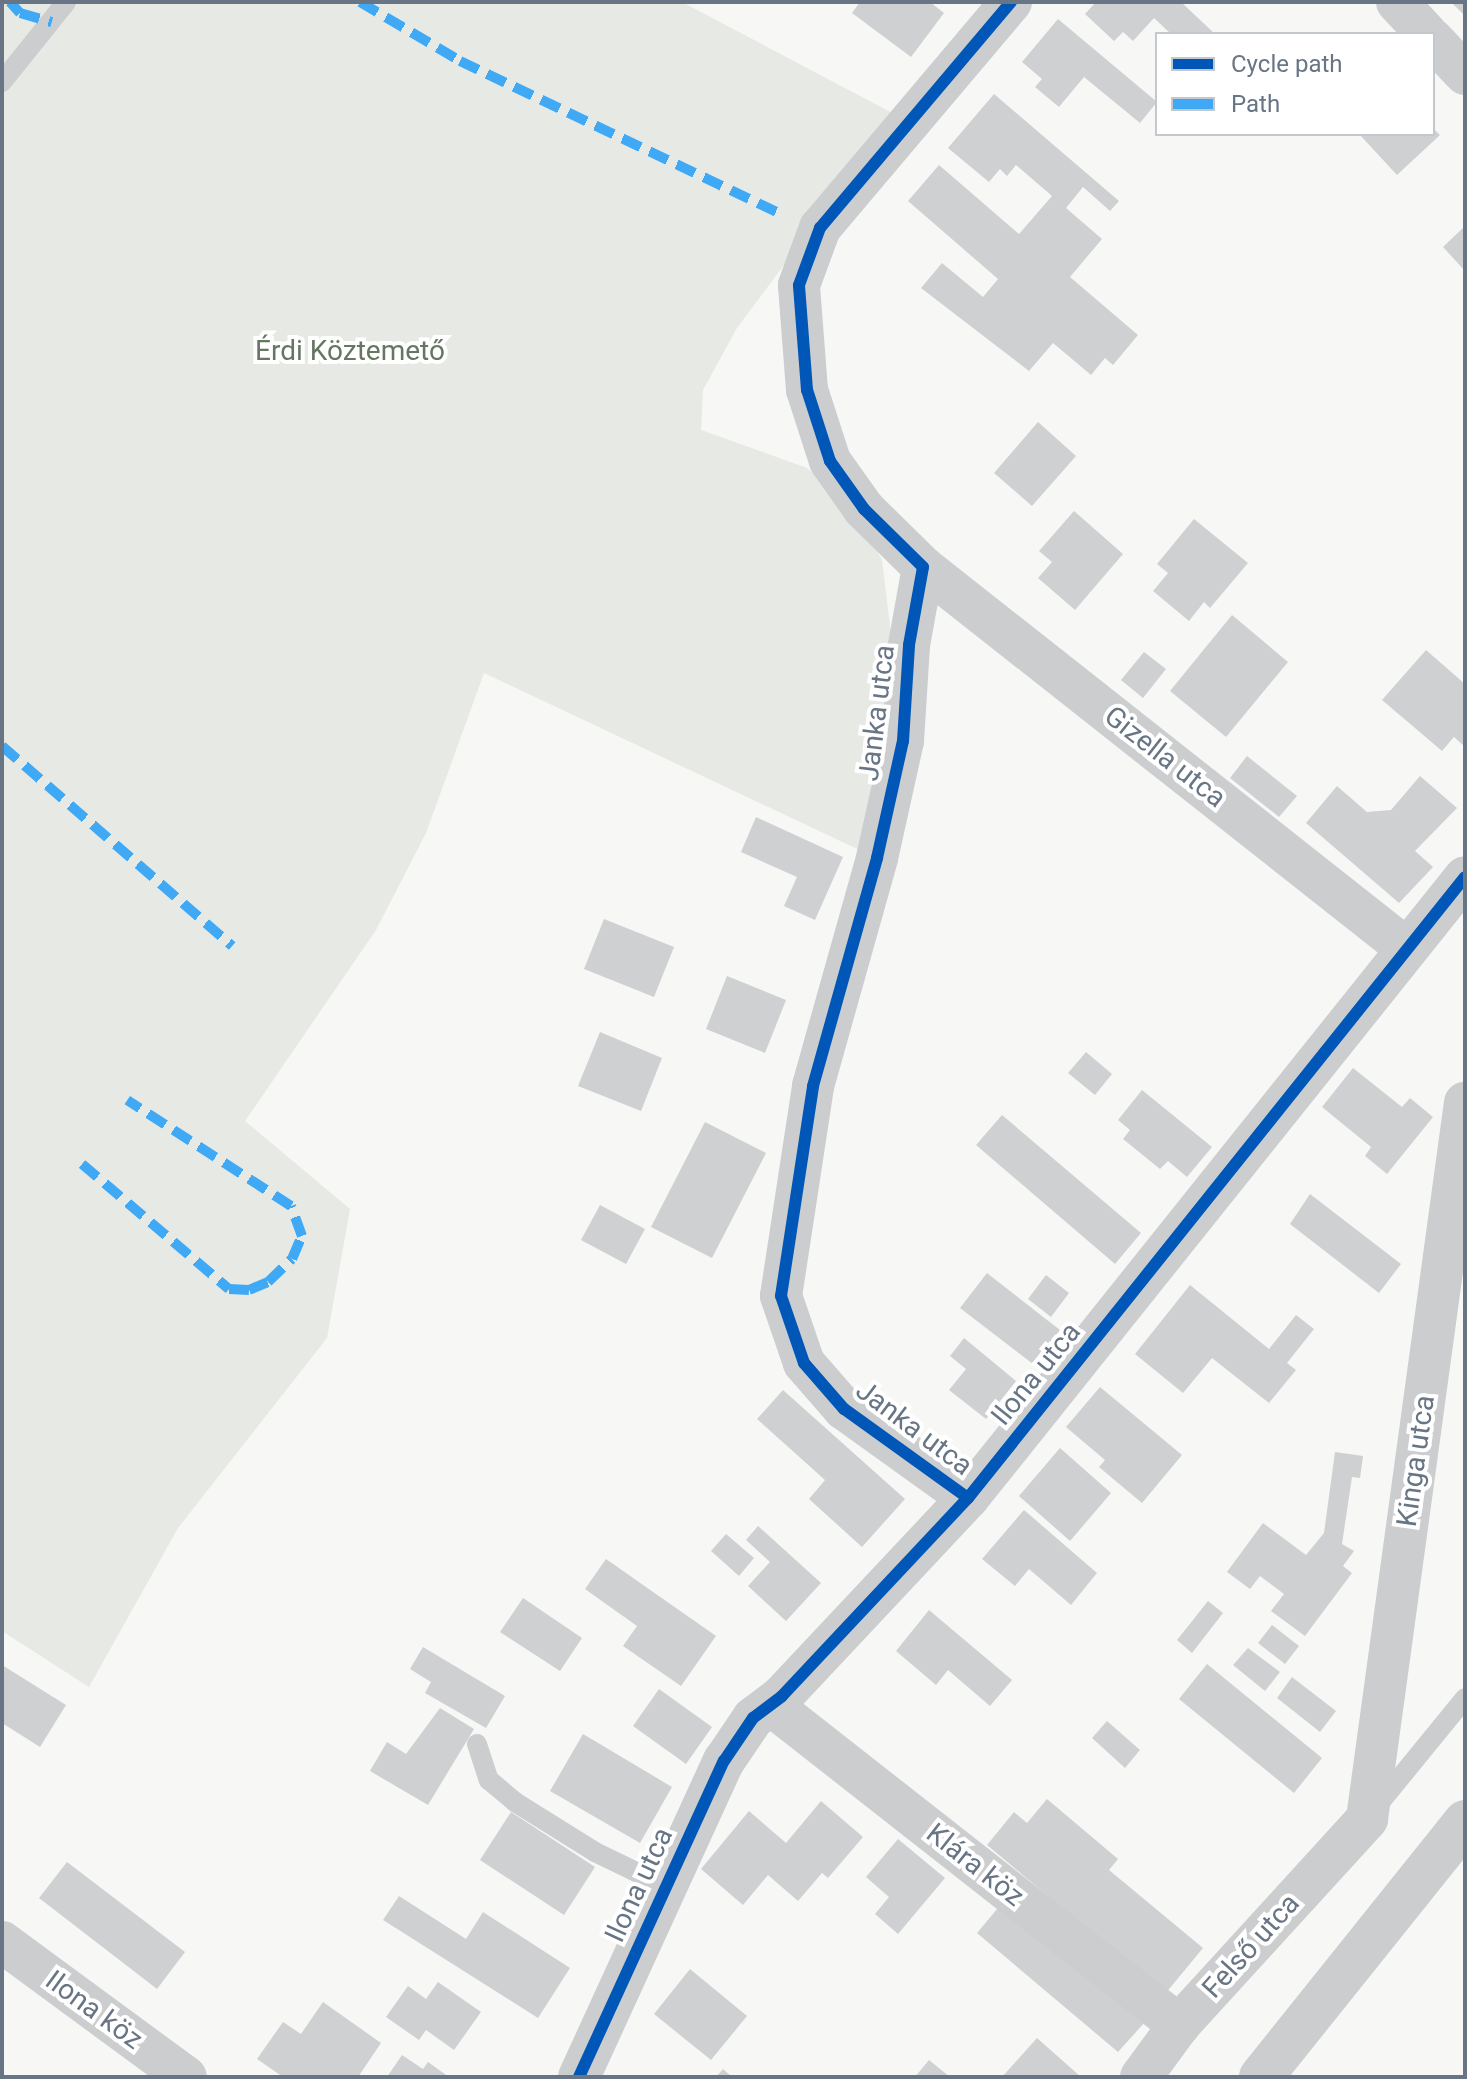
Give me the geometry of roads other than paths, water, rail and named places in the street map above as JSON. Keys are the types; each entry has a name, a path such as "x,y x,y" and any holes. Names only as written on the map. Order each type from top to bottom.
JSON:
{"street":[{"path":"923,567 864,509 830,461 807,390 799,285 820,228 1011,2"},
{"path":"1397,2 1425,32"},
{"path":"1435,42 1465,74"},
{"name":"Gizella utca","path":"923,567 1406,948"},
{"name":"Janka utca","path":"923,567 909,645 903,741 877,858 813,1086 781,1296 804,1363 844,1409 968,1498"},
{"name":"Ilona utca","path":"579,2077 724,1761 753,1718 771,1705 968,1498 1465,877"},
{"name":"Kinga utca","path":"1367,1819 1465,1103"},
{"name":"Klára köz","path":"771,1705 1179,2025"},
{"name":"Felső utca","path":"1141,2077 1179,2025 1367,1819"},
{"path":"1261,2077 1465,1822"},
{"name":"Ilona köz","path":"2,1942 186,2077"}],"lane":[{"path":"2,82 66,2"},
{"path":"1367,1819 1465,1698"},
{"path":"477,1744 489,1780 515,1802 595,1852 665,1886"}],"park label":[{"name":"Érdi Köztemető","path":"350,351"}]}
